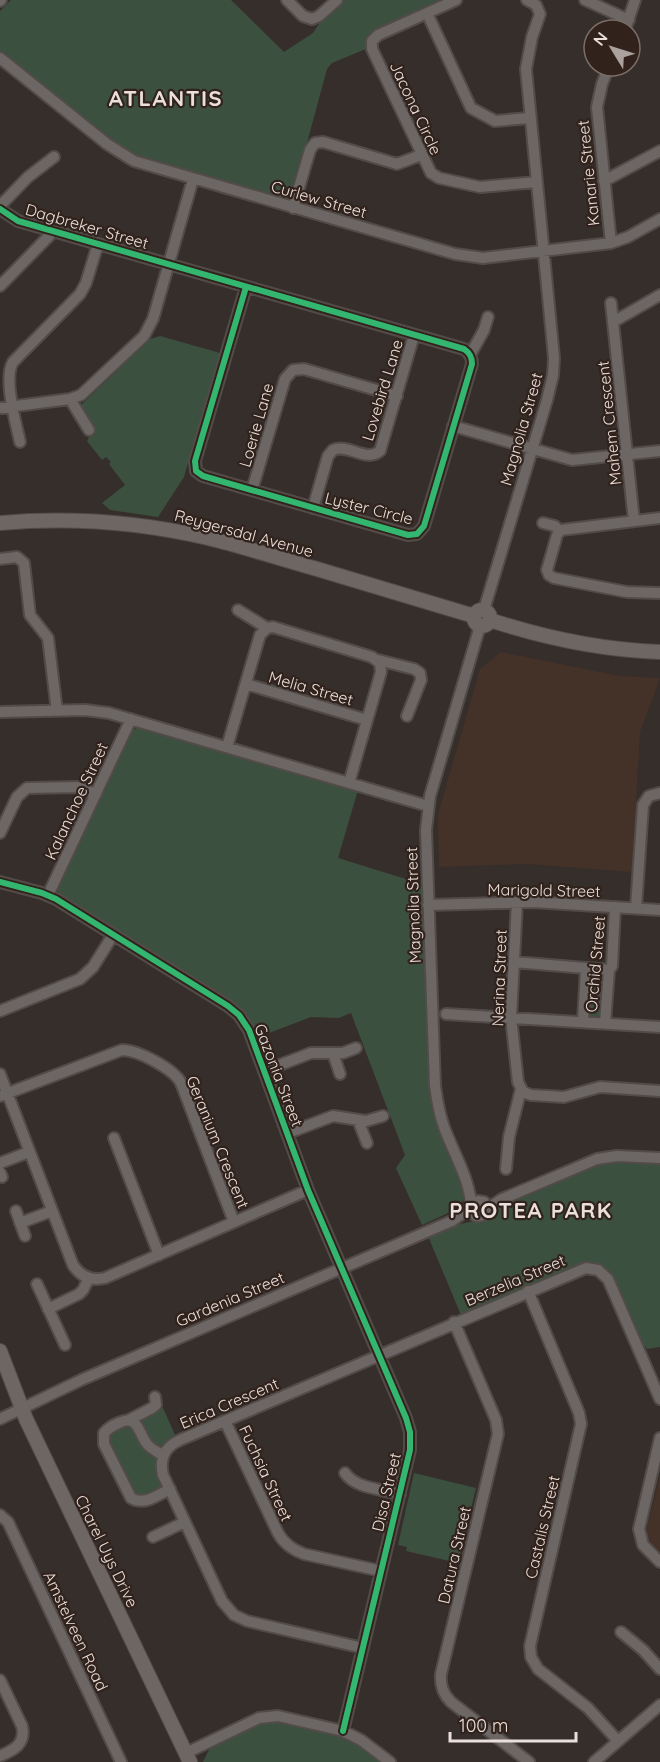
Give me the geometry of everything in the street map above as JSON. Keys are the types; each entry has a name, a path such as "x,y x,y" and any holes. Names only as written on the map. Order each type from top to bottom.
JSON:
{"main road":[{"name":"Reygersdal Avenue","path":"0,523 42,520 90,522 125,524 184,533 228,543 567,641 660,652"},
{"name":"Charel Uys Drive","path":"0,1352 22,1408 188,1757"}],"street":[{"path":"287,0 303,16 312,19 319,16 337,0"},
{"name":"Jacona Circle","path":"456,0 378,35 372,44 372,49 428,170 439,178 480,187 537,182"},
{"path":"528,0 537,5 540,14 530,43 526,69 529,118 545,252"},
{"path":"585,0 615,18"},
{"path":"629,18 635,0"},
{"path":"427,12 471,108 495,121 529,118"},
{"name":"Curlew Street","path":"0,58 119,153 145,165 462,256 483,258 611,243 628,237 660,219"},
{"name":"Kanarie Street","path":"605,78 597,107 611,243"},
{"path":"293,208 310,150 315,143 323,142 397,164 421,155"},
{"path":"604,181 660,151"},
{"path":"0,208 28,177 54,157"},
{"path":"0,408 70,399 87,391 144,336 153,319 193,179"},
{"name":"Dagbreker Street","path":"0,208 18,221 170,264"},
{"path":"0,286 49,236 51,230"},
{"path":"20,442 9,373 11,366 80,294 86,283 98,243"},
{"name":"Magnolia Street","path":"479,1207 443,1126 437,1099 426,842 428,806 554,368 545,252"},
{"path":"170,264 464,349 470,355"},
{"name":"Lyster Circle","path":"246,286 194,466 201,476 408,536 417,534 424,526 472,364 470,355 484,330 488,317"},
{"path":"613,322 660,295"},
{"name":"Mahem Crescent","path":"611,303 634,521"},
{"name":"Lovebird Lane","path":"313,508 328,456 333,450 342,448 371,456 380,451 414,335"},
{"name":"Loerie Lane","path":"252,490 285,379 293,370 304,369 397,396"},
{"path":"70,399 88,430"},
{"path":"453,426 572,460 660,451"},
{"path":"660,518 559,531 547,568 551,577 627,592 660,593"},
{"path":"543,523 555,526 559,531"},
{"path":"0,559 17,557 24,562 30,615 33,621 46,632 48,638 57,711"},
{"path":"238,610 267,628"},
{"path":"227,747 260,635 267,628 273,627 414,669 421,675 421,680 407,716"},
{"path":"348,783 381,672 378,660"},
{"name":"Melia Street","path":"246,684 367,720"},
{"path":"0,712 93,710 131,719 428,806"},
{"name":"Kalanchoe Street","path":"48,895 131,719"},
{"path":"0,833 6,808 20,793 32,787 77,787 96,794"},
{"path":"636,908 643,805 648,796 660,793"},
{"name":"Gazonia Street","path":"0,882 48,895 234,1010 249,1030 308,1190 342,1267"},
{"name":"Marigold Street","path":"428,905 516,902 660,910"},
{"name":"Nerina Street","path":"506,1169 509,1137 521,1089 511,1017 516,902"},
{"name":"Orchid Street","path":"605,1023 609,970 612,966 615,907"},
{"path":"0,1011 80,979 93,967 113,934"},
{"path":"514,962 609,970"},
{"name":"Orchid Street","path":"583,1022 586,969"},
{"name":"Orchid Street","path":"446,1014 660,1026"},
{"path":"264,1071 311,1053 343,1053 356,1048"},
{"name":"Geranium Crescent","path":"4,1094 122,1050 134,1052 169,1070 181,1083 234,1222"},
{"path":"333,1053 340,1074"},
{"path":"0,1074 4,1094 30,1152 73,1265 80,1274 89,1278 105,1278 308,1190"},
{"path":"521,1089 531,1095 564,1097 600,1087 660,1091"},
{"path":"288,1133 333,1116 370,1121 383,1116"},
{"path":"358,1120 367,1143"},
{"path":"114,1138 159,1255"},
{"path":"0,1163 30,1152"},
{"name":"Gardenia Street","path":"0,1419 71,1384 452,1221 479,1207 597,1159 617,1156 660,1158"},
{"path":"15,1211 25,1236"},
{"path":"20,1223 52,1211"},
{"name":"Disa Street","path":"342,1267 410,1432 410,1450 343,1731"},
{"name":"Berzelia Street","path":"378,1355 582,1268 591,1268 602,1272 608,1279 660,1399"},
{"path":"48,1309 79,1294 89,1278"},
{"path":"37,1284 65,1345"},
{"name":"Castalis Street","path":"528,1291 579,1413 581,1424 531,1640 531,1657 538,1669 588,1708 618,1742"},
{"name":"Datura Street","path":"454,1322 496,1420 498,1434 441,1674 441,1684 450,1702 529,1762"},
{"name":"Erica Crescent","path":"163,1456 172,1444 378,1355"},
{"path":"155,1397 156,1405 109,1428 104,1433 103,1439 129,1496 134,1500 141,1502 170,1489"},
{"path":"129,1420 136,1424 147,1444 163,1456 162,1470 170,1489 222,1601 234,1614 246,1621 363,1648"},
{"name":"Fuchsia Street","path":"225,1421 278,1533 289,1546 304,1554 381,1571"},
{"path":"660,1438 639,1529 643,1545 660,1562"},
{"path":"345,1473 357,1484 400,1494"},
{"name":"Amstelveen Road","path":"0,1515 8,1522 121,1762"},
{"path":"153,1537 185,1522"},
{"path":"621,1632 643,1650 660,1669"},
{"path":"0,1680 22,1726 23,1734 16,1748 0,1756"},
{"path":"594,1762 660,1705"},
{"path":"188,1757 253,1721 272,1716 285,1716 343,1731 361,1740 390,1762"}],"shaded area":[{"path":"501,652 620,676 660,678 640,732 632,872 526,864 439,867 438,814 480,669"},
{"path":"660,1476 660,1551 650,1543 646,1532"}],"green space":[{"path":"11,0 231,0 284,52 313,33 341,0 446,0 373,33 368,48 332,63 327,69 291,197 284,199 139,157 117,146 0,52 0,11"},
{"path":"160,336 220,353 184,477 158,517 110,510 102,503 125,485 109,464 111,462 106,457 102,460 87,441 91,433 81,405 150,339"},
{"path":"141,726 358,790 338,858 422,884 430,1076 467,1192 459,1208 422,1225 396,1168 405,1155 351,1013 339,1018 311,1017 256,1038 249,1021 59,895 57,888 130,731"},
{"path":"590,983 602,983 600,1016 588,1016"},
{"path":"617,1160 660,1162 660,1347 647,1349 645,1346 642,1348 612,1280 585,1264 575,1266 461,1315 428,1236 451,1226 484,1219 514,1199 597,1164"},
{"path":"163,1408 175,1435 163,1445 158,1446 151,1442 140,1425 141,1418"},
{"path":"129,1424 157,1458 162,1485 157,1492 136,1498 107,1442 107,1434"},
{"path":"414,1473 476,1488 458,1563 406,1551 407,1547 398,1545"},
{"path":"278,1721 334,1733 360,1745 383,1762 203,1762 211,1746 262,1723"}],"cycle path":[{"path":"0,209 18,221 464,349 470,355 472,364 424,526 417,534 408,535 203,476 196,471 195,461 246,287"},
{"path":"0,882 56,899 239,1015 249,1030 308,1190 406,1418 410,1432 410,1450 343,1731"}],"district":[{"name":"ATLANTIS","path":"166,98"},
{"name":"PROTEA PARK","path":"531,1210"}]}
